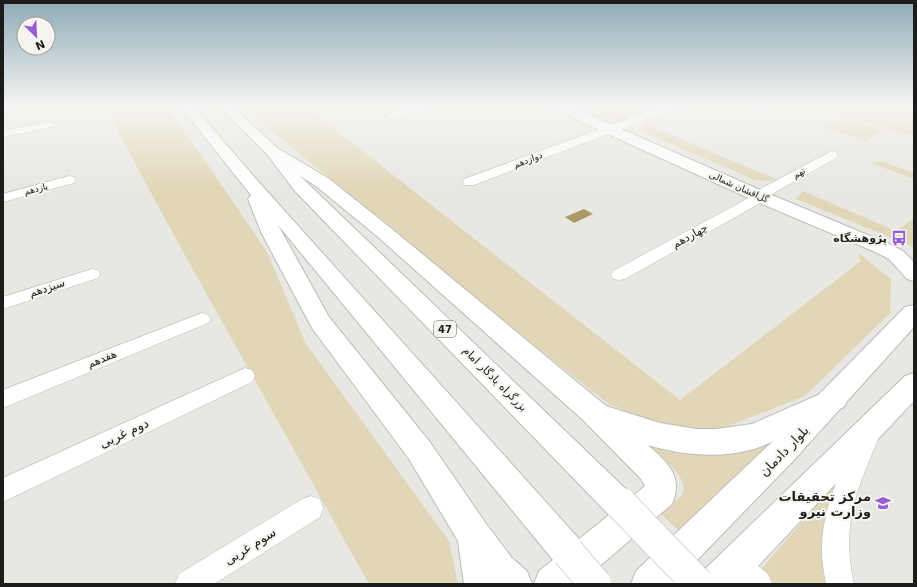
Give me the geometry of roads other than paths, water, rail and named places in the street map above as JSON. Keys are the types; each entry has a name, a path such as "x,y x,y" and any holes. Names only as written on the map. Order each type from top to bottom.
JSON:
{"main road":[{"path":"209,133 595,584"},
{"name":"بزرگراه یادگار امام","path":"253,133 272,151 300,186 622,504 698,584"},
{"name":"گل‌افشان شمالی","path":"628,133 896,255 914,274"},
{"path":"272,151 322,182 385,233 593,412 652,469 660,480 661,493 552,584"},
{"path":"250,183 270,232 320,322 419,450 475,537 500,570 514,584"},
{"name":"گل‌افشان شمالی","path":"764,194 914,252"},
{"name":"بلوار دادمان","path":"649,584 702,534 834,399 914,311"},
{"path":"736,578 872,427 914,383"},
{"path":"593,412 632,429 657,436 703,442 733,440 755,436 834,399"},
{"path":"475,537 482,584"}],"street":[{"name":"دوازدهم","path":"469,182 597,133"},
{"name":"نهم","path":"764,194 832,155"},
{"name":"یازدهم","path":"3,198 69,180"},
{"name":"چهاردهم","path":"619,275 764,194"},
{"name":"سیزدهم","path":"3,303 92,274"},
{"name":"هفدهم","path":"3,399 202,319"},
{"name":"دوم غربی","path":"3,490 245,376"},
{"path":"840,584 836,569 834,548 836,522 842,497 872,427"},
{"name":"سوم غربی","path":"188,584 311,508"}],"place":[{"name":"پژوهشگاه","path":"899,238"},
{"name":"مرکز تحقیقات وزارت نیرو","path":"883,503"}]}
